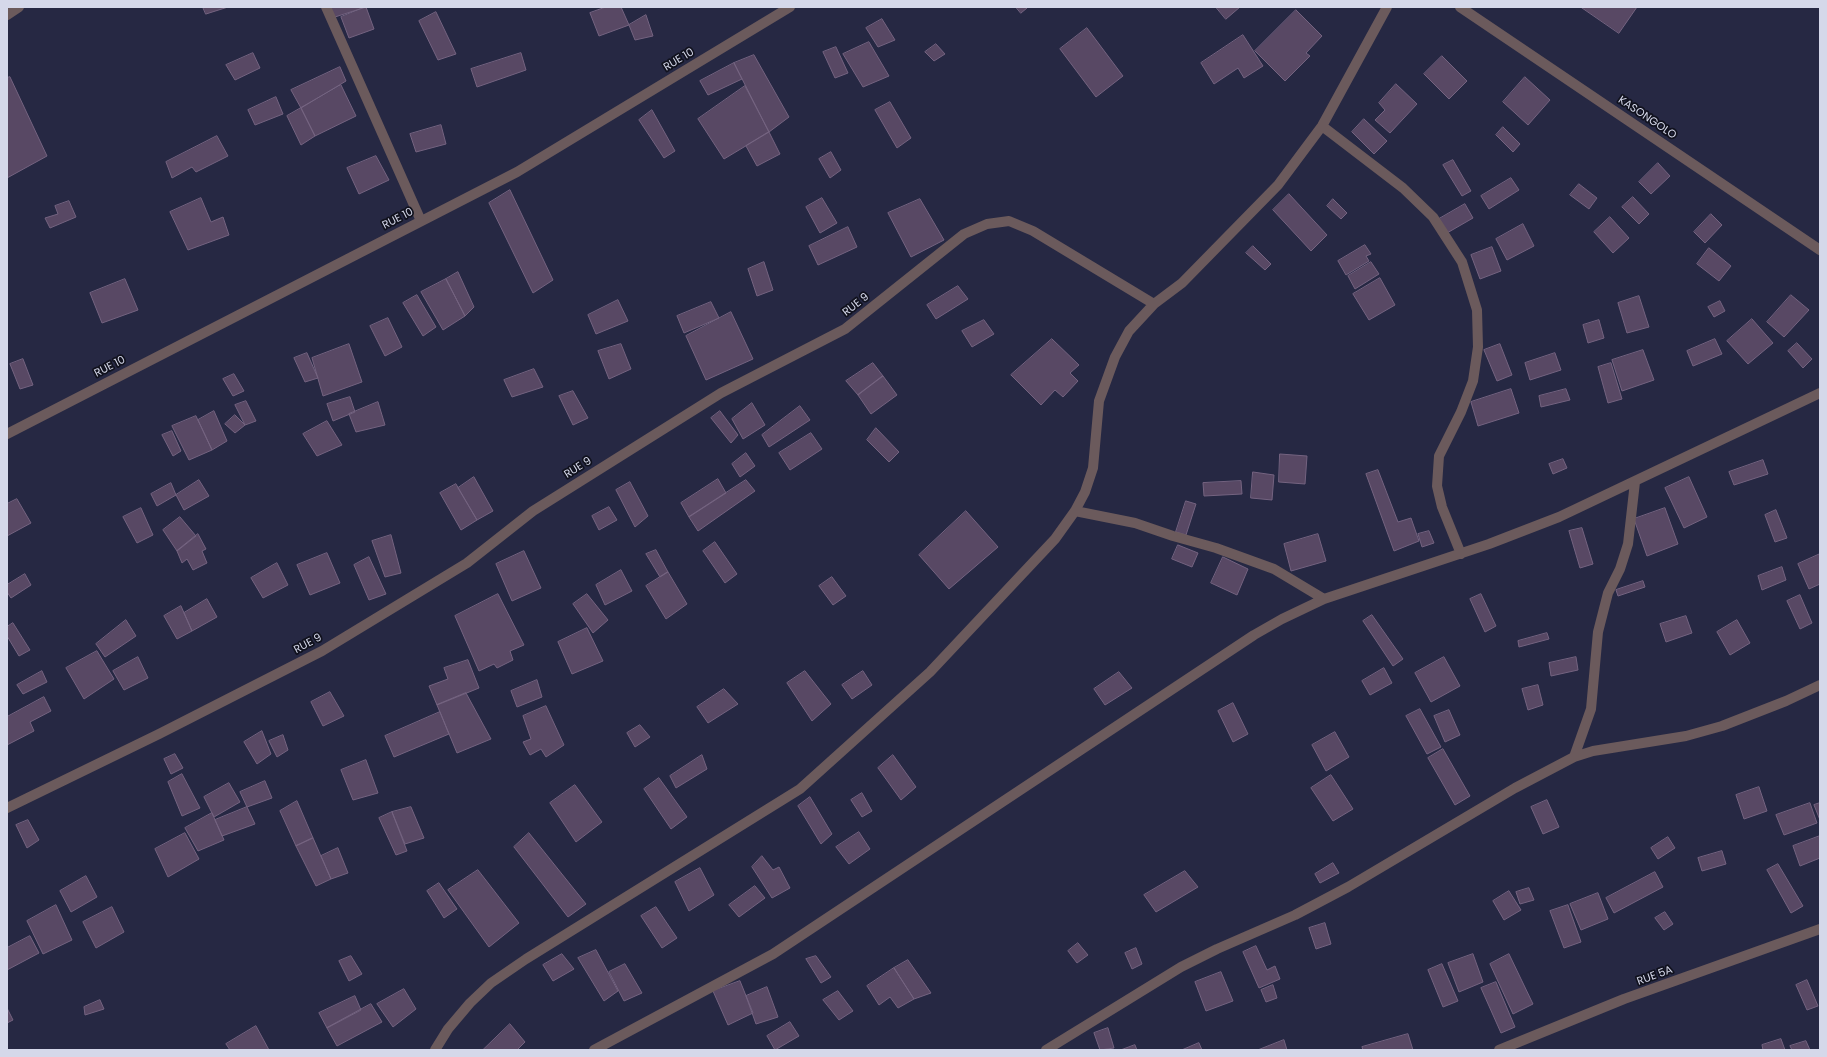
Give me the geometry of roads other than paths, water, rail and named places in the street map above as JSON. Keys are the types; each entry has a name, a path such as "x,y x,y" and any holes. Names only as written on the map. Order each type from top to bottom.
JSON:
{"street":[{"path":"7,15 19,7"},
{"path":"326,7 421,221"},
{"name":"RUE 10","path":"7,434 517,172 790,7"},
{"path":"435,1050 448,1029 491,983 526,959 800,789 930,672 1055,539 1075,511 1085,492 1093,468 1099,401 1114,357 1129,331 1154,304 1182,282 1278,185 1322,126 1387,7"},
{"name":"KASONGOLO","path":"1460,7 1820,250"},
{"path":"1322,126 1403,188 1432,218 1462,262 1477,310 1478,346 1473,381 1461,412 1438,456 1437,486 1442,507 1460,554"},
{"name":"RUE 9","path":"7,808 159,734 322,651 468,563 533,511 721,393 845,329 964,234 987,224 1009,221 1033,231 1154,304"},
{"path":"594,1050 773,954 1254,635 1282,619 1324,599 1460,554 1559,517 1820,394"},
{"path":"1574,757 1591,709 1598,632 1608,593 1620,569 1628,544 1634,482"},
{"path":"1075,511 1135,522 1173,536 1216,548 1274,569 1324,599"},
{"path":"1046,1050 1181,968 1218,949 1295,915 1341,891 1515,788 1574,757 1592,751 1686,736 1722,726 1786,701 1820,684"},
{"name":"RUE 5A","path":"1499,1050 1624,1000 1820,930"}]}
